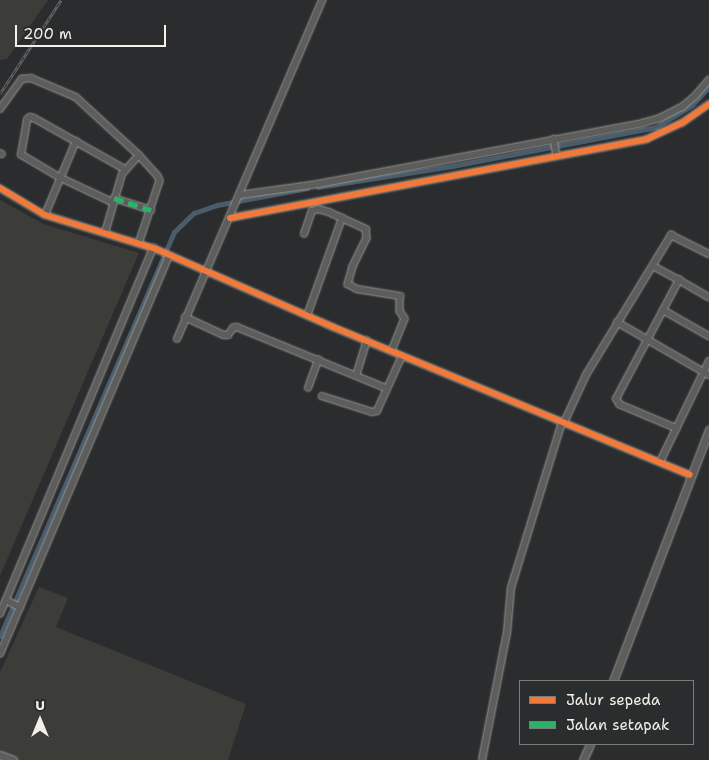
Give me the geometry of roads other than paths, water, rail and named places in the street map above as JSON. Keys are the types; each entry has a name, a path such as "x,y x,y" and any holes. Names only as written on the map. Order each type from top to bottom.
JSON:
{"main road":[{"path":"613,680 690,475 709,430"},
{"path":"583,760 590,745"},
{"path":"0,755 13,760"}],"street":[{"path":"177,339 322,0"},
{"path":"0,109 22,79 31,78 76,97 139,155 159,178 160,184 139,244"},
{"path":"239,197 623,128 660,118 690,102 709,80"},
{"path":"230,218 655,136 682,124 709,104"},
{"path":"125,169 32,117 27,120 20,155 60,178 114,201 151,210"},
{"path":"554,140 556,155"},
{"path":"45,216 76,141"},
{"path":"105,233 125,169 139,155"},
{"path":"0,188 45,216 154,248 392,352 690,475"},
{"path":"304,234 312,211 308,202"},
{"path":"312,211 325,210 363,227 368,235 353,266 348,285 401,297 400,310 405,319 392,352"},
{"path":"307,316 342,218"},
{"path":"482,760 507,633 511,588 563,422 578,390 617,322 672,235 709,254"},
{"path":"0,614 154,248"},
{"path":"0,654 168,254"},
{"path":"653,266 709,297"},
{"path":"677,429 616,402 679,280"},
{"path":"663,310 709,336"},
{"path":"185,317 224,335 228,335 237,326 386,388"},
{"path":"617,322 706,374"},
{"path":"356,376 367,341"},
{"path":"322,396 374,412 377,411 402,356"},
{"path":"308,388 318,360"},
{"path":"660,462 706,374 709,361"},
{"path":"7,600 20,606"}],"waterway":[{"path":"318,187 452,166 656,127 692,105 709,87"},
{"path":"0,636 174,232 194,213 217,205 307,188"}],"railway":[{"path":"0,94 61,0"}]}
